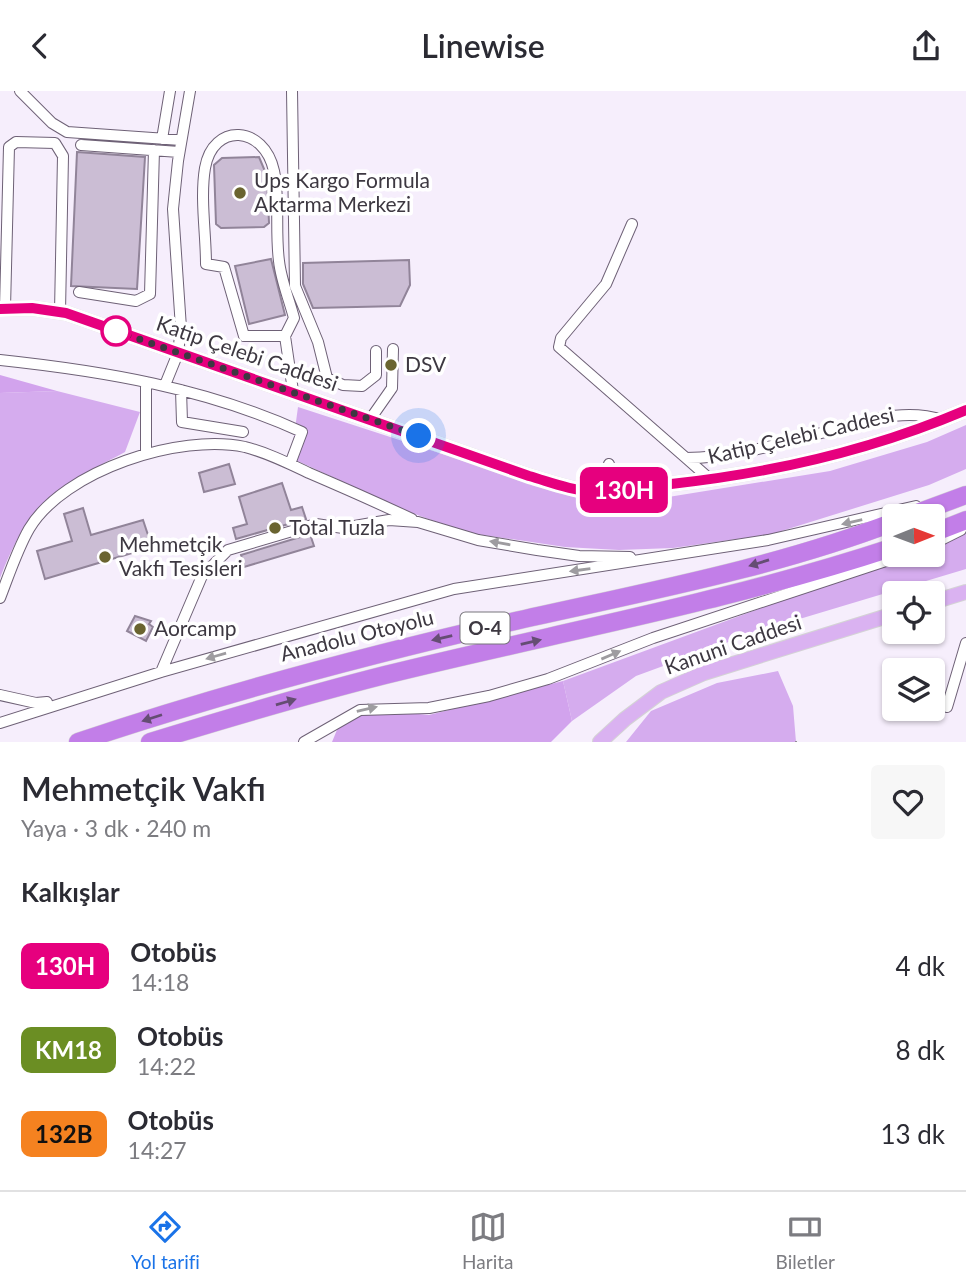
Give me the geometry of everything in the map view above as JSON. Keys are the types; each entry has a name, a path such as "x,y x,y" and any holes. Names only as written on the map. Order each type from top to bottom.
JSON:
{"highway":[{"path":"940,504 966,494"},
{"path":"945,528 966,520"},
{"name":"Anadolu Otoyolu","path":"78,742 233,692 372,655 746,567 882,526"},
{"name":"O-4","path":"150,742 385,675 685,606 830,569 882,551"}],"main road":[{"name":"Katip Çelebi Caddesi","path":"2,309 32,308 60,312 371,418 529,476 584,491 614,491 711,480 881,443 966,410"},
{"path":"945,598 966,592"},
{"name":"Kanuni Caddesi","path":"600,742 661,692 704,673 882,618"}],"street":[{"path":"20,91 52,123 67,132 181,140"},
{"path":"162,139 170,91"},
{"path":"165,385 178,353 181,328 173,209 179,152 190,91"},
{"path":"292,91 295,286 318,342 327,378 343,384 362,386 376,375 376,351"},
{"path":"285,336 244,336 224,267 206,264 205,166 216,146 228,137 242,133 255,137 266,152 274,171 279,264 294,318 285,336 293,391"},
{"path":"2,309 9,148 16,142 55,143 63,156 60,312"},
{"path":"81,145 179,152"},
{"path":"79,292 136,301 150,294 154,150"},
{"path":"632,224 606,284 561,338 559,347 711,480"},
{"path":"371,418 392,388 393,349"},
{"path":"0,360 75,368 165,385 230,404 302,432 290,464"},
{"path":"146,382 146,452"},
{"path":"181,390 182,422 243,432"},
{"path":"686,458 714,458 751,451 895,414 922,413 943,420"},
{"path":"0,598 30,527 47,509 76,486 146,452 175,446 243,447 290,464 418,521 478,540 579,556 689,554"},
{"path":"609,464 614,491"},
{"path":"0,723 161,672 454,589 689,554 857,521 966,494"},
{"path":"161,672 202,576 228,549 316,524 343,528 389,520 418,521"},
{"path":"945,538 966,527"},
{"path":"304,741 360,710 429,708 548,679 653,638 882,562"},
{"path":"947,707 966,643"},
{"path":"0,695 36,703 74,699"}],"shaded area":[{"path":"0,375 57,391 0,393"},
{"path":"57,391 140,412 125,452 62,488 34,513 11,551 0,578 0,393"},
{"path":"298,407 593,503 656,499 830,471 927,442 966,425 966,469 929,485 772,534 673,548 619,550 565,547 463,532 407,511 291,458"},
{"path":"966,531 966,569 926,581 882,581 882,594 753,633 636,676 572,721 563,681 882,563 882,567 945,567 945,540"},
{"path":"778,671 793,706 796,742 626,742 651,711 717,683"},
{"path":"563,681 572,721 551,742 332,742 339,725 363,715 389,711 429,715"}],"building":[{"path":"77,152 145,157 137,289 71,286"},
{"path":"259,157 267,176 269,223 264,227 221,228 216,224 214,165 222,158"},
{"path":"271,259 285,315 249,324 235,266"},
{"path":"409,260 410,285 400,306 313,308 303,284 303,263"},
{"path":"229,464 235,484 204,492 199,473"},
{"path":"282,483 291,510 302,507 306,519 236,539 233,528 247,524 239,497"},
{"path":"83,508 91,535 143,520 152,547 45,579 37,551 72,541 64,514"},
{"path":"310,534 314,546 244,567 241,555"},
{"name":"Aorcamp","path":"135,616 151,621 149,624 153,627 146,641 127,631"}],"bus line":[{"name":"130H","path":"0,309 32,308 66,313 529,476 584,491 614,491 711,480 789,465 881,443 966,410"}],"place":[{"name":"Ups Kargo Formula Aktarma Merkezi","path":"240,193"},
{"name":"DSV","path":"391,365"},
{"name":"Total Tuzla","path":"275,528"},
{"name":"Mehmetçik Vakfı Tesisleri","path":"105,557"},
{"name":"Aorcamp","path":"140,629"}],"route":[{"path":"116,331 419,436"}]}
